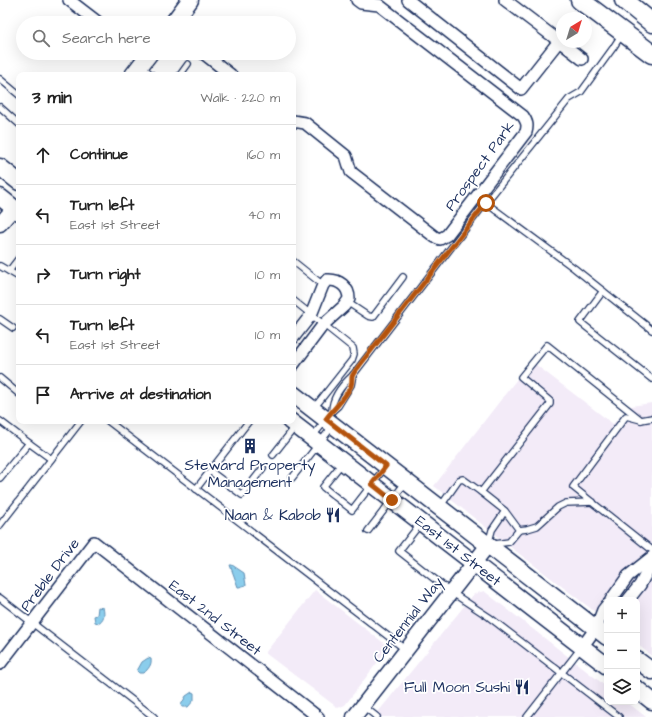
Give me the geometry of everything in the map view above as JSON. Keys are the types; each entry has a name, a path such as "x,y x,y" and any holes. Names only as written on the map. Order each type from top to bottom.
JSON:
{"main road":[{"path":"177,16 190,0"},
{"path":"580,0 652,54"},
{"path":"624,0 652,23"},
{"path":"623,32 628,26 639,24 652,32"},
{"path":"0,167 16,180"},
{"path":"0,197 16,207"},
{"name":"East 1st Street","path":"296,396 313,409 330,418 386,466 488,545 603,629"},
{"name":"East 1st Street","path":"294,424 604,664"},
{"path":"640,662 652,672"},
{"path":"640,691 652,701"}],"street":[{"path":"69,0 90,16"},
{"name":"Prospect Park","path":"296,122 305,123 346,156 352,172 435,237 440,239 448,235 526,132 528,126 523,116 379,5 361,3 357,0"},
{"path":"408,0 521,89 556,46"},
{"path":"505,0 556,40"},
{"path":"567,48 582,59"},
{"path":"212,60 227,72"},
{"path":"0,224 16,209"},
{"path":"296,334 311,315 323,285 327,280 337,280 348,290 349,300 323,325 296,361"},
{"name":"Preble Drive","path":"0,664 94,542"},
{"name":"East 2nd Street","path":"94,542 318,717"},
{"name":"Centennial Way","path":"359,712 488,545"},
{"path":"613,597 628,576 652,557"},
{"path":"631,597 640,586 652,562"},
{"path":"582,647 603,629 604,609"}],"lane":[{"path":"292,478 351,385 353,375 486,203 569,99 581,92 623,32"},
{"path":"182,72 188,64"},
{"path":"1,83 16,93"},
{"path":"0,107 16,121"},
{"path":"486,203 603,291 652,330"},
{"path":"9,272 16,262"},
{"path":"296,264 323,285"},
{"path":"0,266 16,276"},
{"path":"347,302 368,316 373,317 403,277"},
{"path":"603,291 580,322 652,379"},
{"path":"296,302 353,348 354,354 352,360 313,409"},
{"path":"0,318 13,328"},
{"path":"481,492 550,404 550,401 520,377 547,346 641,420"},
{"path":"0,378 16,391"},
{"path":"652,418 641,420 626,416 573,487 652,550"},
{"path":"315,440 330,418"},
{"path":"0,421 51,459"},
{"path":"0,525 78,424"},
{"path":"112,424 406,651"},
{"path":"196,489 247,424"},
{"path":"273,456 292,424"},
{"path":"0,478 29,443"},
{"path":"343,462 323,487 352,510 386,466"},
{"path":"210,471 242,495 263,468"},
{"path":"439,507 459,480 463,479 505,511 518,530"},
{"path":"368,531 407,482"},
{"path":"505,511 492,530 488,545 509,542 518,530 537,526 558,506 566,503 593,502"},
{"path":"421,522 399,551 451,592 489,617 619,717"},
{"path":"0,598 154,717"},
{"path":"527,717 582,647"},
{"path":"359,712 377,717"}],"shaded area":[{"path":"531,361 613,424 631,406 652,403 652,656 640,646 640,597 604,597 604,619 434,486"},
{"path":"315,590 389,647 345,705 338,708 265,653"},
{"path":"484,591 604,685 604,705 631,705 646,717 374,717 474,594"}],"water":[{"path":"230,565 244,573 246,585 238,587"},
{"path":"98,607 103,608 104,617 98,623 95,622 94,616 97,615"},
{"path":"148,658 151,659 149,667 144,673 139,673 137,671 142,662"},
{"path":"192,692 194,693 194,700 188,707 182,707 181,705 186,696"}],"place":[{"name":"Steward Property Management","path":"250,446"},
{"name":"Naan & Kabob","path":"333,515"},
{"name":"Full Moon Sushi","path":"522,687"}],"route":[{"path":"392,500 372,484 386,466 326,419 338,406 348,391 353,375 359,366 486,203"}]}
